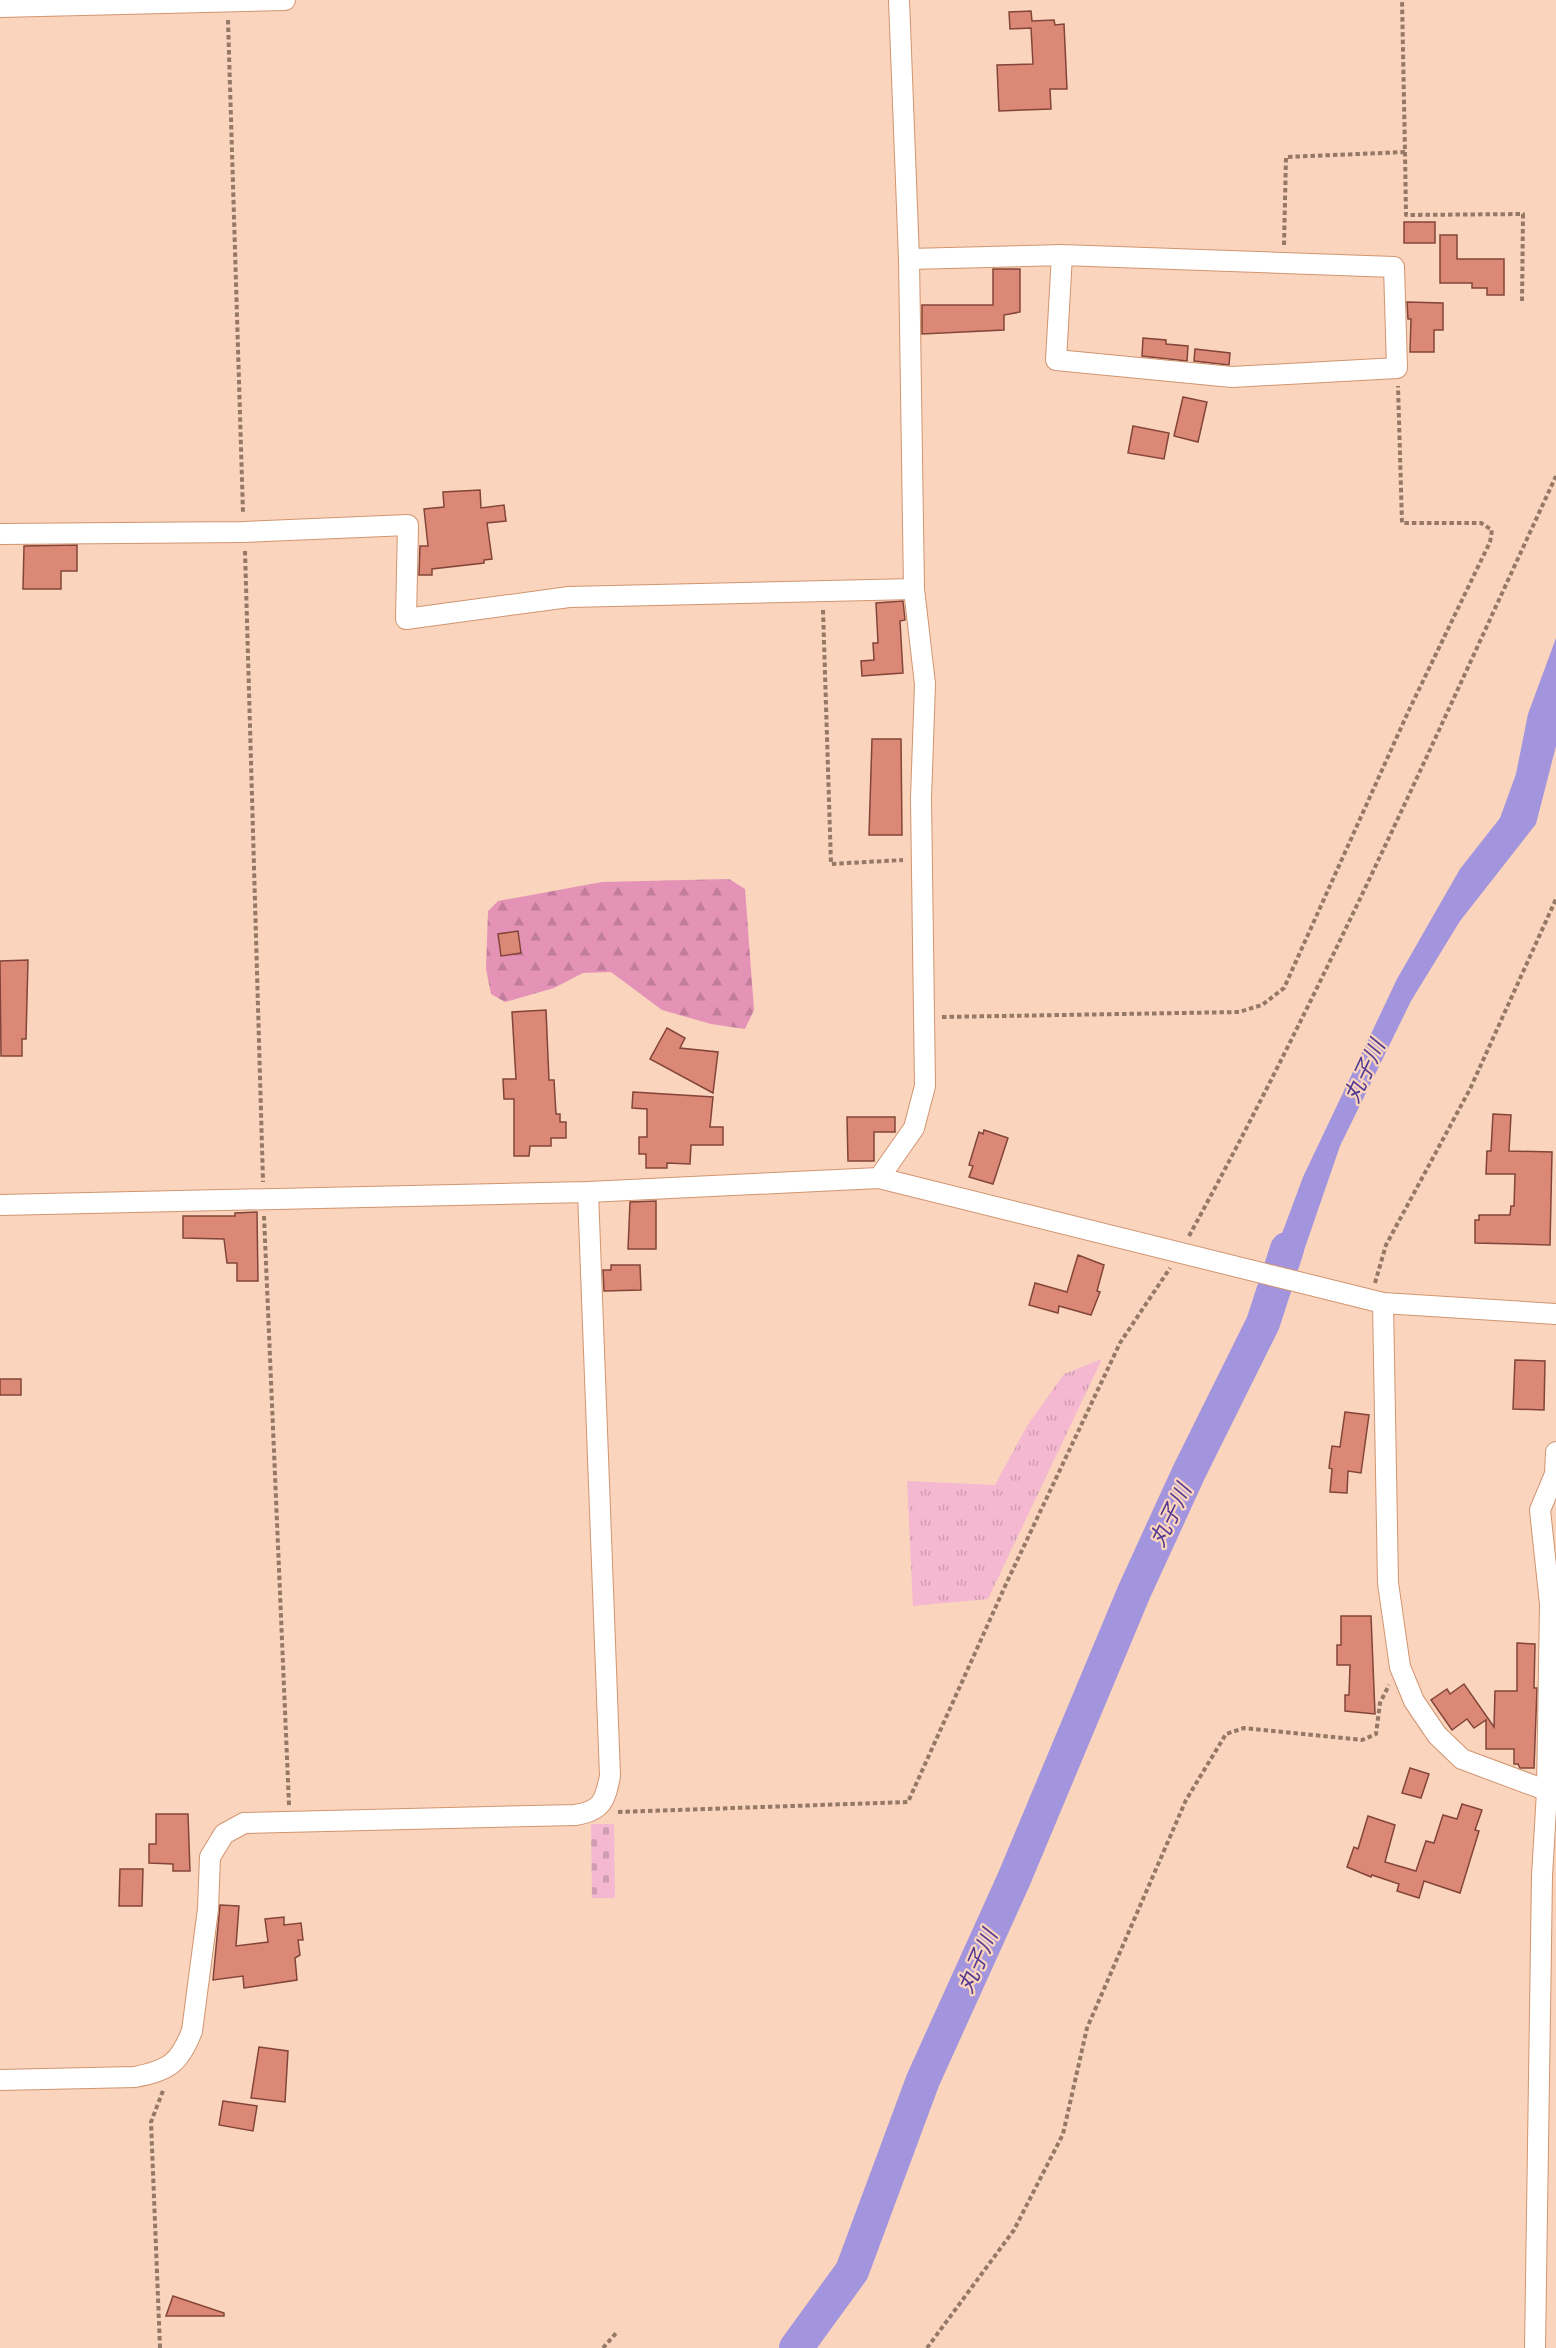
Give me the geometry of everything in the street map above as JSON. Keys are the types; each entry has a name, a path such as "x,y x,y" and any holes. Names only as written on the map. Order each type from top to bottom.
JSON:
{"street":[{"path":"0,7 285,0"},
{"path":"879,1178 914,1128 925,1086 922,859 925,684 914,589 909,259 899,0"},
{"path":"909,259 1062,255 1394,267 1397,368 1232,377 1056,360 1062,255"},
{"path":"0,534 244,532 408,525 406,619 569,597 914,589"},
{"path":"0,1205 588,1192 879,1178 1186,1256 1377,1301 1556,1314"},
{"path":"0,2080 135,2077 157,2073 172,2065 185,2049 192,2031 208,1909 210,1857 224,1834 244,1823 590,1813 605,1799 610,1776 588,1192"},
{"path":"1377,1301 1388,1584 1400,1667 1414,1701 1437,1735 1462,1759 1552,1793"},
{"path":"1535,2348 1542,1876 1552,1793 1550,1604 1540,1510 1555,1474 1556,1452"}],"path":[{"path":"1402,0 1406,215 1523,214 1522,303"},
{"path":"227,3 263,1198 289,1821"},
{"path":"1284,263 1286,157 1405,152"},
{"path":"925,1017 1239,1012 1262,1005 1284,988 1409,710 1490,542 1492,530 1481,523 1402,523 1397,368"},
{"path":"590,1813 908,1802 1006,1584 1120,1343 1186,1256 1321,978 1556,476"},
{"path":"823,591 831,864 922,859"},
{"path":"1377,1301 1386,1245 1470,1089 1556,899"},
{"path":"927,2348 1014,2230 1063,2134 1087,2028 1186,1800 1226,1734 1244,1728 1362,1740 1376,1734 1380,1703 1400,1667"},
{"path":"160,2348 150,2122 172,2065"},
{"path":"603,2348 617,2332"}],"green space":[{"path":"729,879 745,889 754,1010 745,1029 711,1024 662,1010 611,972 583,973 554,988 505,1002 491,994 486,969 488,911 498,901 602,882"},
{"path":"1102,1359 988,1599 913,1606 907,1481 995,1485 1027,1426 1064,1374"},
{"path":"591,1824 614,1824 615,1898 592,1898"}],"water":[{"path":"1556,638 1556,746 1536,824 1460,921 1411,1001 1340,1146 1288,1297 1261,1290 1303,1177 1397,979 1460,869 1500,818 1516,774 1528,714"}],"building":[{"path":"1031,11 1032,21 1054,20 1055,25 1064,24 1067,89 1050,89 1051,109 999,111 997,65 1033,64 1031,28 1010,29 1009,12"},
{"path":"1404,222 1435,222 1435,243 1404,243"},
{"path":"1440,235 1457,235 1457,259 1504,259 1504,295 1487,295 1487,288 1472,288 1472,283 1440,283"},
{"path":"993,269 1020,269 1020,312 1004,315 1004,330 922,334 922,305 993,305"},
{"path":"1407,302 1443,303 1443,330 1434,330 1434,352 1410,352 1411,319 1408,319"},
{"path":"1143,338 1166,340 1166,344 1188,346 1187,361 1142,356"},
{"path":"1195,349 1230,353 1229,365 1194,361"},
{"path":"1183,397 1207,402 1198,442 1174,436"},
{"path":"1133,426 1169,433 1164,459 1128,453"},
{"path":"480,490 481,508 504,505 506,521 487,523 492,559 484,560 484,563 432,569 432,575 419,575 420,546 428,546 424,509 444,507 443,492"},
{"path":"77,545 77,571 61,571 61,589 23,589 24,546"},
{"path":"903,601 905,620 900,621 903,673 862,676 861,661 874,660 873,643 878,643 876,603"},
{"path":"872,739 901,739 902,835 869,835"},
{"path":"518,931 521,953 501,956 498,934"},
{"path":"28,960 26,1039 22,1039 22,1056 1,1056 0,961"},
{"path":"546,1010 549,1080 554,1080 556,1114 560,1114 560,1122 566,1122 566,1138 551,1138 551,1146 530,1146 529,1156 514,1156 514,1099 504,1099 503,1079 516,1079 512,1012"},
{"path":"667,1028 685,1038 680,1048 718,1052 713,1093 650,1059"},
{"path":"633,1092 713,1097 710,1127 723,1127 723,1145 691,1145 690,1164 667,1163 667,1168 646,1168 646,1154 639,1154 639,1137 647,1137 647,1109 632,1108"},
{"path":"1493,1114 1511,1115 1509,1151 1552,1152 1550,1245 1475,1243 1475,1220 1479,1220 1479,1215 1510,1215 1511,1206 1514,1206 1515,1174 1486,1174 1487,1151 1491,1151"},
{"path":"847,1117 895,1117 895,1132 874,1132 874,1161 848,1161"},
{"path":"984,1130 1008,1138 993,1184 969,1177 973,1166 969,1165 979,1132 983,1134"},
{"path":"656,1201 656,1249 628,1249 630,1202"},
{"path":"257,1212 258,1281 237,1281 237,1263 227,1263 224,1239 183,1238 183,1216 235,1216 235,1213"},
{"path":"1078,1255 1104,1265 1097,1291 1100,1292 1091,1315 1059,1306 1058,1313 1029,1305 1035,1283 1067,1292"},
{"path":"611,1265 640,1265 641,1290 604,1291 603,1270 611,1270"},
{"path":"1515,1360 1545,1361 1544,1410 1513,1409"},
{"path":"0,1379 21,1379 21,1395 0,1395"},
{"path":"1345,1412 1369,1415 1361,1473 1348,1471 1347,1493 1330,1492 1332,1469 1329,1468 1332,1446 1340,1447"},
{"path":"1341,1616 1371,1616 1375,1714 1345,1711 1345,1695 1349,1695 1350,1665 1337,1665 1337,1645 1341,1645"},
{"path":"1517,1643 1535,1644 1534,1688 1537,1688 1534,1768 1520,1768 1518,1764 1514,1764 1514,1749 1486,1749 1486,1720 1474,1728 1467,1719 1452,1730 1431,1700 1447,1689 1450,1694 1464,1684 1494,1727 1495,1691 1517,1691"},
{"path":"1410,1768 1429,1774 1421,1798 1402,1793"},
{"path":"1462,1804 1482,1810 1475,1830 1479,1831 1460,1893 1424,1881 1419,1898 1397,1891 1399,1884 1372,1875 1371,1877 1347,1867 1354,1847 1358,1849 1368,1816 1395,1825 1385,1862 1416,1871 1426,1841 1434,1843 1443,1815 1457,1819"},
{"path":"156,1814 188,1814 190,1871 173,1871 173,1864 149,1863 149,1844 156,1844"},
{"path":"120,1869 143,1869 142,1906 119,1906"},
{"path":"220,1905 239,1906 236,1946 268,1942 265,1919 284,1917 284,1925 301,1923 303,1940 298,1940 300,1955 295,1958 297,1980 244,1988 243,1976 213,1980"},
{"path":"259,2047 288,2051 285,2102 251,2098"},
{"path":"223,2101 257,2106 253,2131 219,2125"},
{"path":"173,2296 224,2313 224,2316 166,2316"}],"waterway":[{"name":"丸子川","path":"796,2348 852,2271 923,2080 1014,1879 1134,1592 1189,1472 1263,1323 1287,1249"}]}
